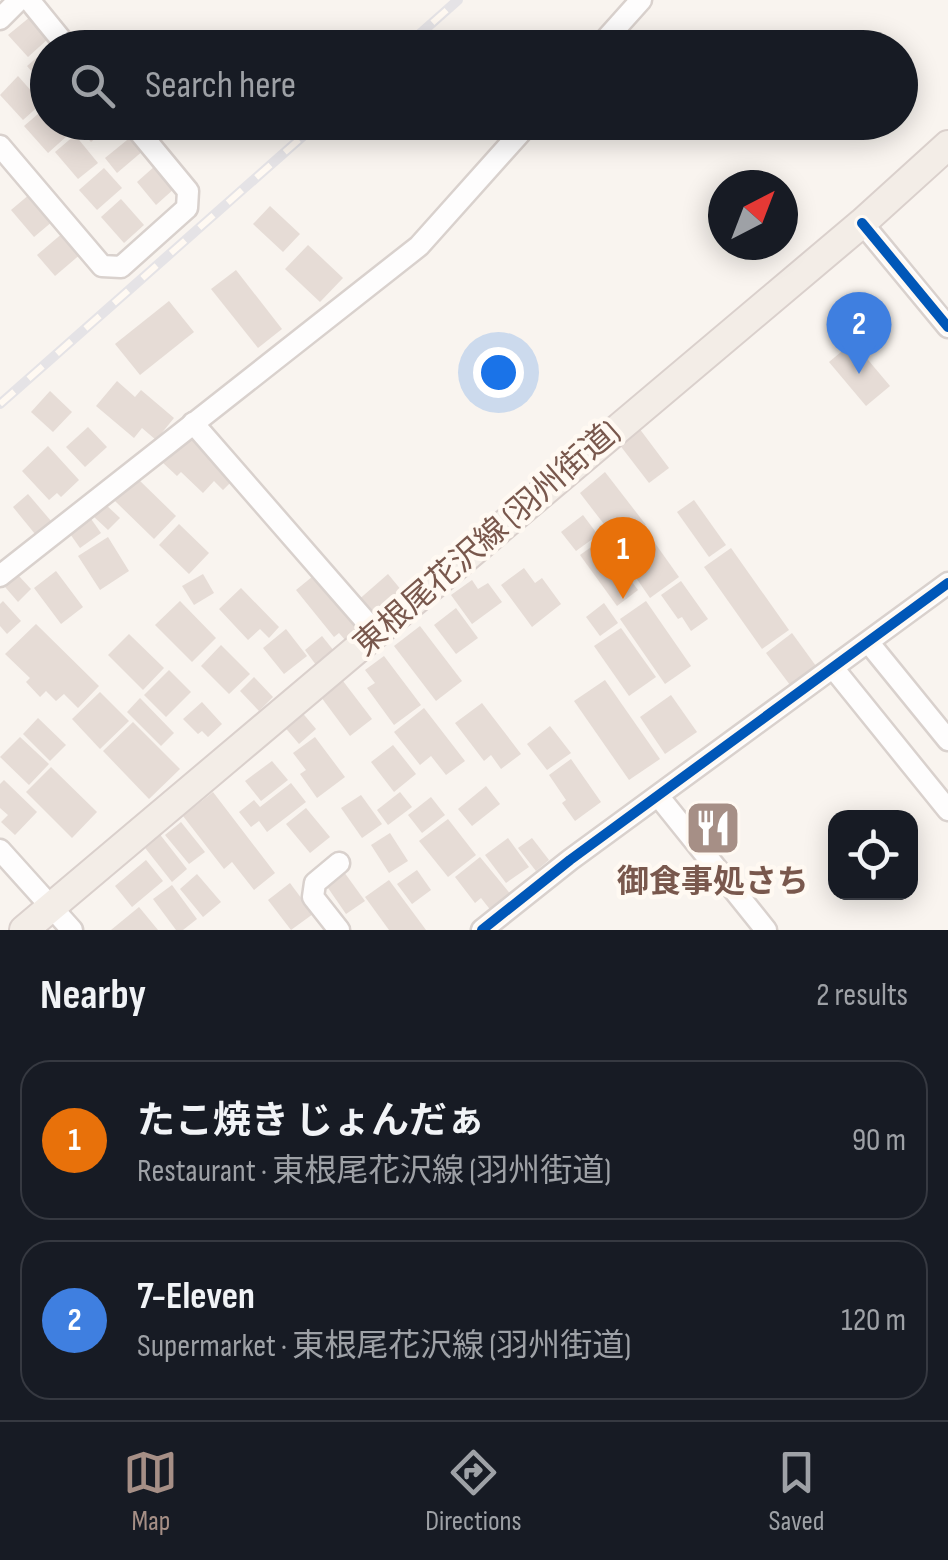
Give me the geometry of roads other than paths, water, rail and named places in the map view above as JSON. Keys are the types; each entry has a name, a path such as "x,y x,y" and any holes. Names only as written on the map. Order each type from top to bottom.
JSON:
{"main road":[{"name":"東根尾花沢線 (羽州街道)","path":"24,930 862,223 948,145"}],"street":[{"path":"614,30 641,0"},
{"path":"0,19 20,1 50,30"},
{"path":"0,146 102,266 120,267 187,208 188,190 146,140"},
{"path":"0,576 419,246 514,140"},
{"path":"862,223 948,327"},
{"path":"193,424 376,634"},
{"path":"482,930 570,860 948,583"},
{"path":"870,642 948,740"},
{"path":"834,669 948,810"},
{"path":"659,797 766,930"},
{"path":"0,850 72,930"},
{"path":"339,864 315,882 313,897 339,930"}],"railway":[{"path":"424,30 458,0"},
{"path":"0,404 299,140"}],"place":[{"name":"7-Eleven","path":"859,374"},
{"name":"たこ焼き じょんだぁ","path":"623,599"},
{"name":"御食事処さち","path":"713,828"}]}
